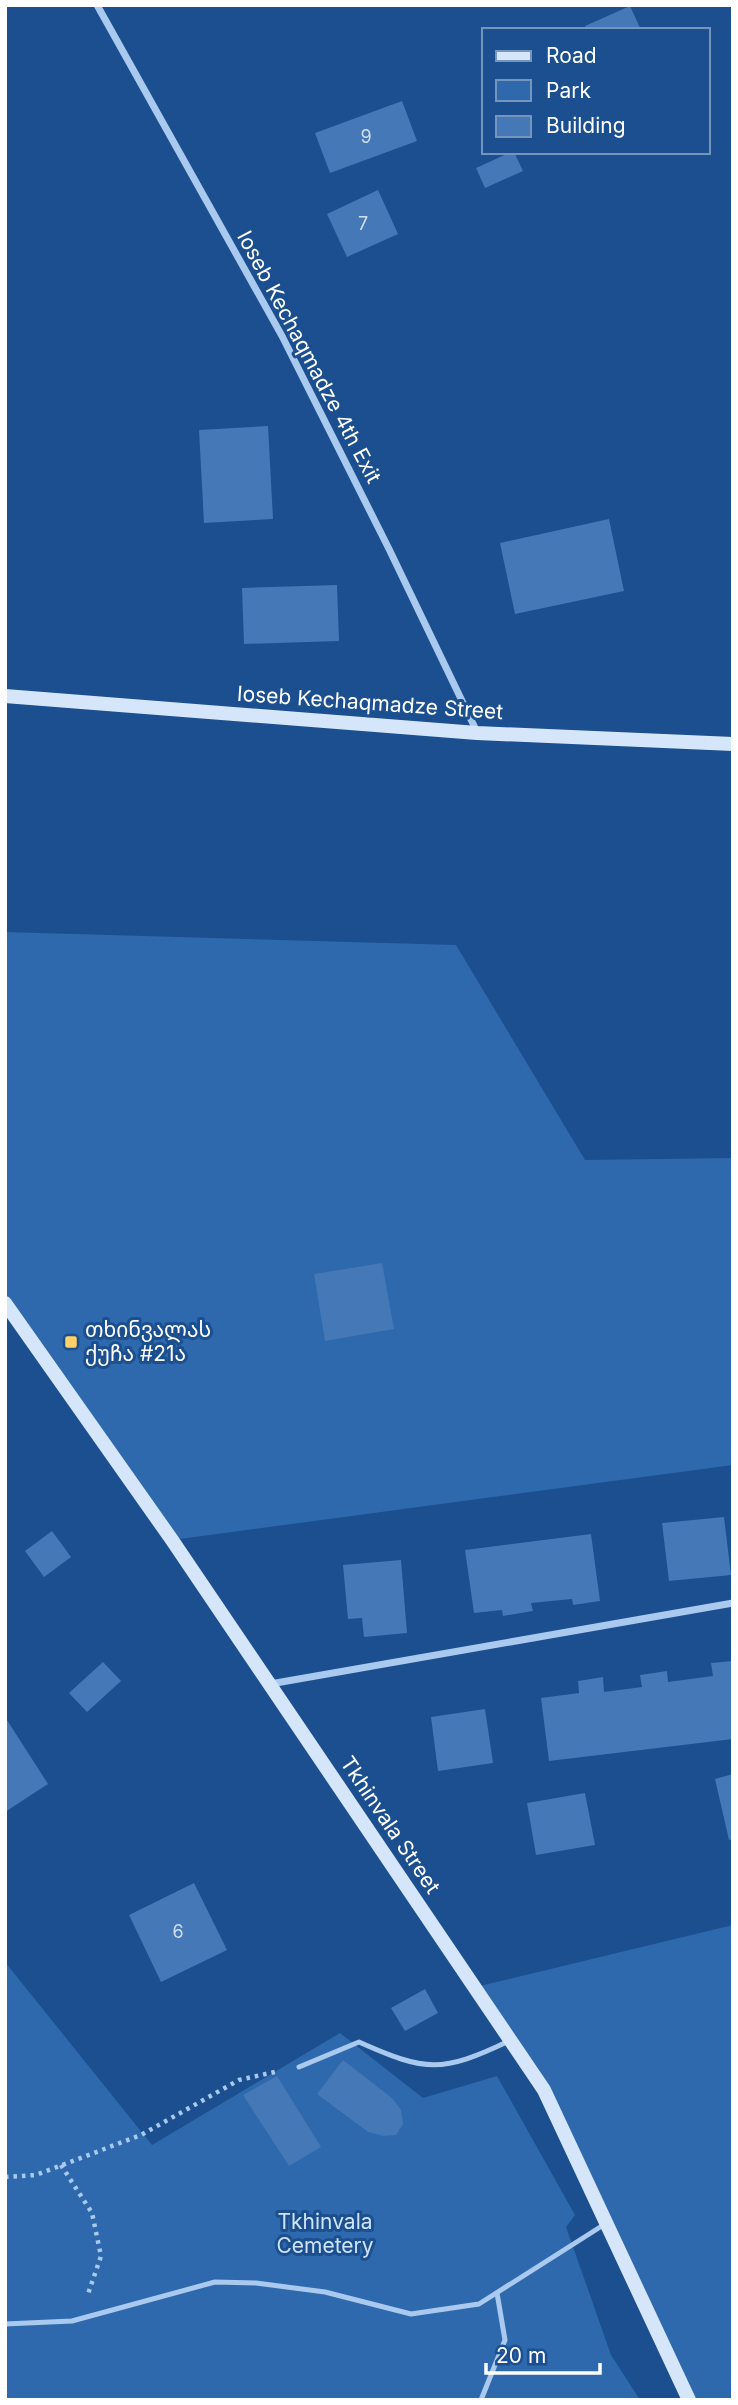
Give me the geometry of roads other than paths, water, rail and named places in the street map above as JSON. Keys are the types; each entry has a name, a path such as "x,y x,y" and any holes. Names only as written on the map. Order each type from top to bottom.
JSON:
{"street":[{"name":"Ioseb Kechaqmadze 4th Exit","path":"97,5 282,336 390,549 477,733"},
{"name":"Ioseb Kechaqmadze Street","path":"5,696 477,733 733,744"},
{"name":"Tkhinvala Street","path":"5,1303 269,1684 544,2090 689,2400"},
{"path":"269,1684 733,1603"}],"lane":[{"path":"299,2067 359,2042 401,2061 428,2067 467,2061 511,2040"},
{"path":"5,2324 72,2321 215,2282 256,2283 325,2292 411,2314 479,2304 605,2224"},
{"path":"481,2400 505,2340 497,2293"}],"place":[{"name":"თხინვალას ქუჩა #21ა","path":"71,1342"}],"park label":[{"name":"Tkhinvala Cemetery","path":"325,2234"}]}
